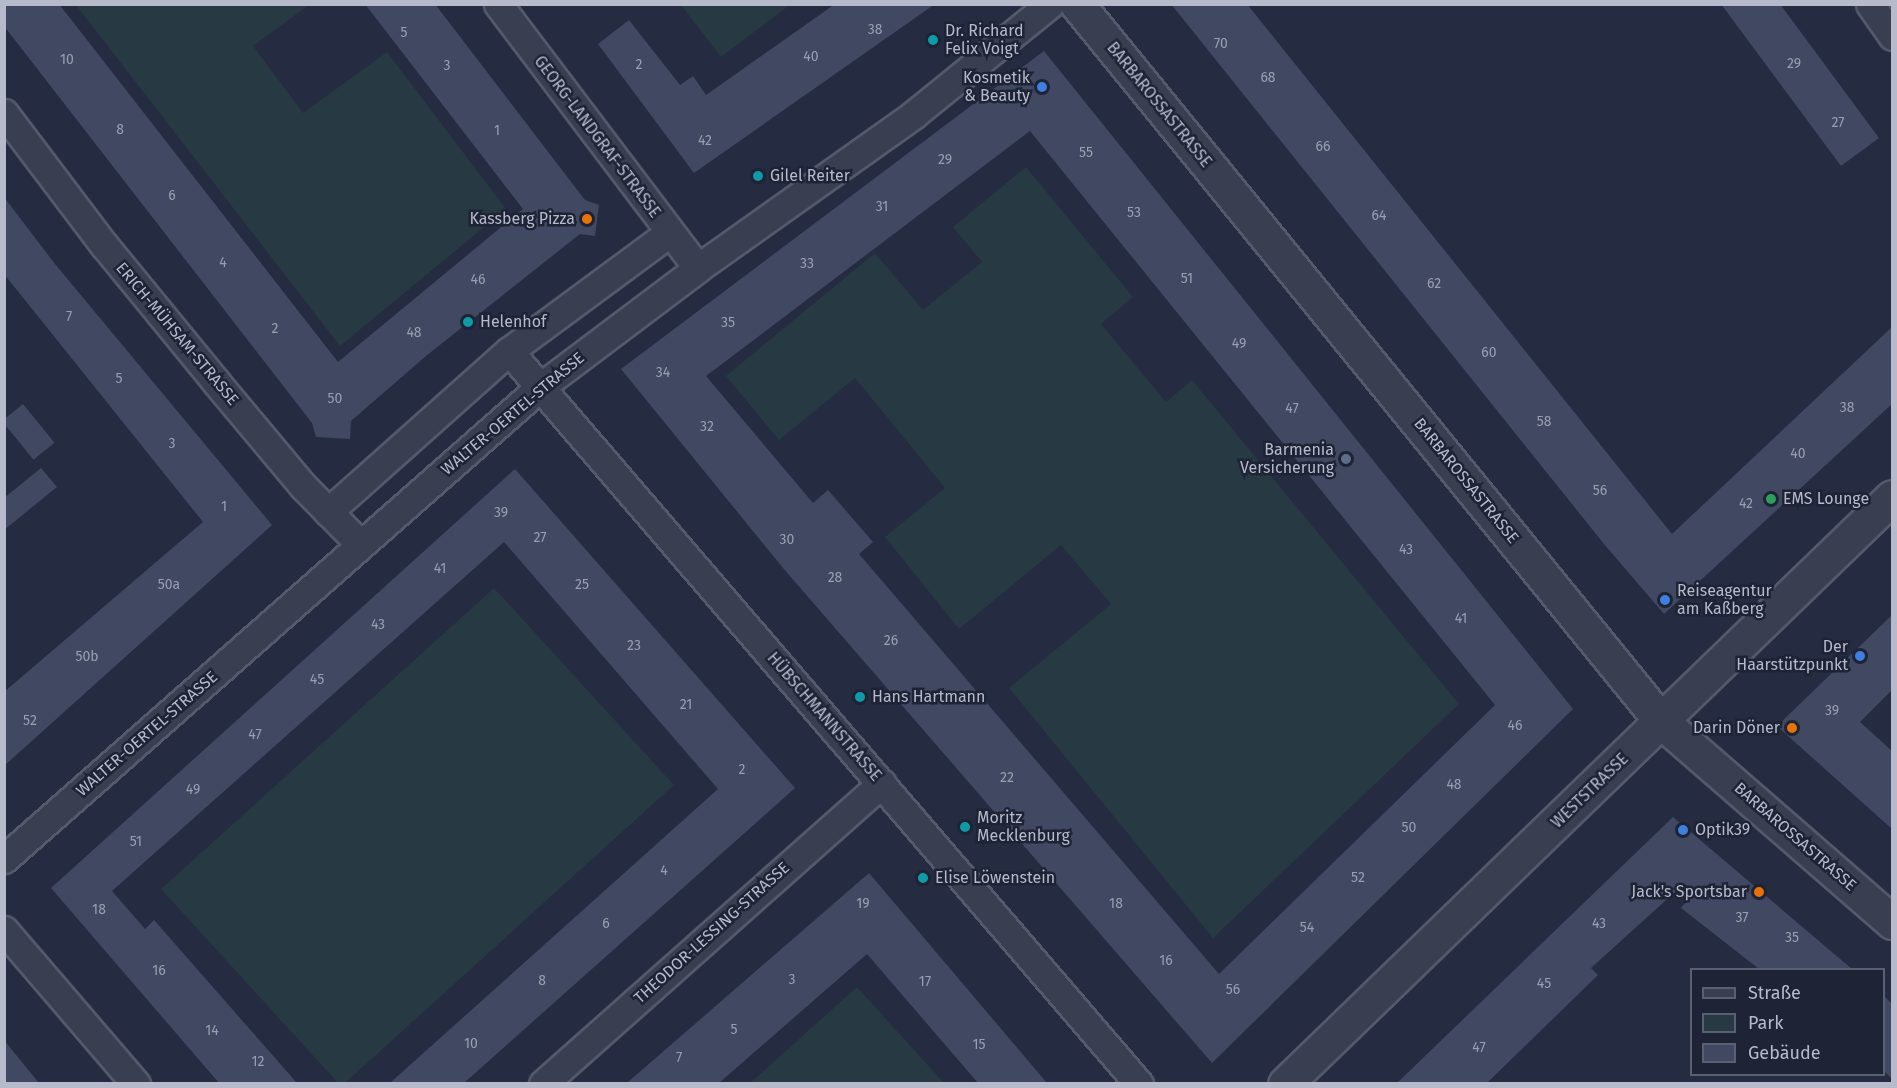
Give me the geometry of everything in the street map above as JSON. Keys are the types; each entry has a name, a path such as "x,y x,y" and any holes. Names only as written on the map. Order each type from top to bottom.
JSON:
{"street":[{"name":"GEORG-LANDGRAF-STRASSE","path":"498,4 669,233 698,268"},
{"name":"WALTER-OERTEL-STRASSE","path":"4,859 539,388 698,268 913,115 1050,4"},
{"name":"BARBAROSSASTRASSE","path":"1077,4 1662,722 1893,922"},
{"path":"1870,4 1893,36"},
{"name":"ERICH-MÜHSAM-STRASSE","path":"4,113 104,246 328,512 360,544"},
{"path":"328,512 509,351 669,233"},
{"name":"HÜBSCHMANNSTRASSE","path":"509,351 1139,1083"},
{"name":"WESTSTRASSE","path":"1285,1083 1893,497"},
{"name":"THEODOR-LESSING-STRASSE","path":"543,1083 882,783"},
{"path":"4,930 136,1083"}],"green space":[{"path":"76,5 309,5 253,46 303,113 387,52 506,209 340,346"},
{"path":"681,5 790,5 721,57"},
{"path":"1026,167 1133,297 1101,324 1166,402 1192,380 1459,704 1213,938 1009,688 1111,604 1061,545 959,629 885,537 945,488 855,378 779,440 726,376 875,253 923,310 982,262 953,227"},
{"path":"494,588 674,785 345,1083 338,1083 161,889"},
{"path":"857,987 944,1083 750,1083"}],"building":[{"path":"4,4 59,4 338,362 523,209 365,4 435,4 585,200 599,205 595,236 580,234 426,356 351,421 350,439 316,437 312,423 4,26"},
{"path":"835,4 935,4 694,173 598,44 629,20 680,85 693,76 706,95"},
{"path":"1171,4 1247,4 1672,534 1892,327 1892,404 1664,614 1604,544"},
{"path":"1721,4 1780,4 1879,138 1841,166"},
{"path":"1044,51 1573,709 1212,1063 783,568 621,369","holes":["1030,131 1495,705 1219,974 859,554 873,542 828,490 813,503 706,376"]},
{"path":"4,197 55,264 272,525 4,766 4,692 203,522 4,274"},
{"path":"23,404 54,443 33,460 4,423 4,419"},
{"path":"41,468 57,487 4,530 4,498"},
{"path":"515,469 795,788 464,1083 390,1083 718,789 504,542 112,891 145,929 154,920 297,1083 219,1083 51,888"},
{"path":"1892,615 1892,690 1860,722 1892,751 1892,829 1777,726"},
{"path":"1673,817 1851,968 1758,968 1681,908 1686,902 1675,892 1591,968 1598,975 1487,1083 1397,1083"},
{"path":"869,873 1047,1083 978,1083 867,954 719,1083 628,1082"},
{"path":"1885,997 1892,1004 1892,1079 1885,1072"},
{"path":"5,1041 8,1045 39,1083 5,1083"}],"place":[{"name":"Dr. Richard Felix Voigt","path":"933,40"},
{"name":"Kosmetik & Beauty","path":"1042,87"},
{"name":"Gilel Reiter","path":"758,176"},
{"name":"Kassberg Pizza","path":"587,219"},
{"name":"Helenhof","path":"468,322"},
{"name":"Barmenia Versicherung","path":"1346,459"},
{"name":"EMS Lounge","path":"1771,499"},
{"name":"Reiseagentur am Kaßberg","path":"1665,600"},
{"name":"Der Haarstützpunkt","path":"1860,656"},
{"name":"Hans Hartmann","path":"860,697"},
{"name":"Darin Döner","path":"1792,728"},
{"name":"Moritz Mecklenburg","path":"965,827"},
{"name":"Optik39","path":"1683,830"},
{"name":"Elise Löwenstein","path":"923,878"},
{"name":"Jack's Sportsbar","path":"1759,892"}]}
